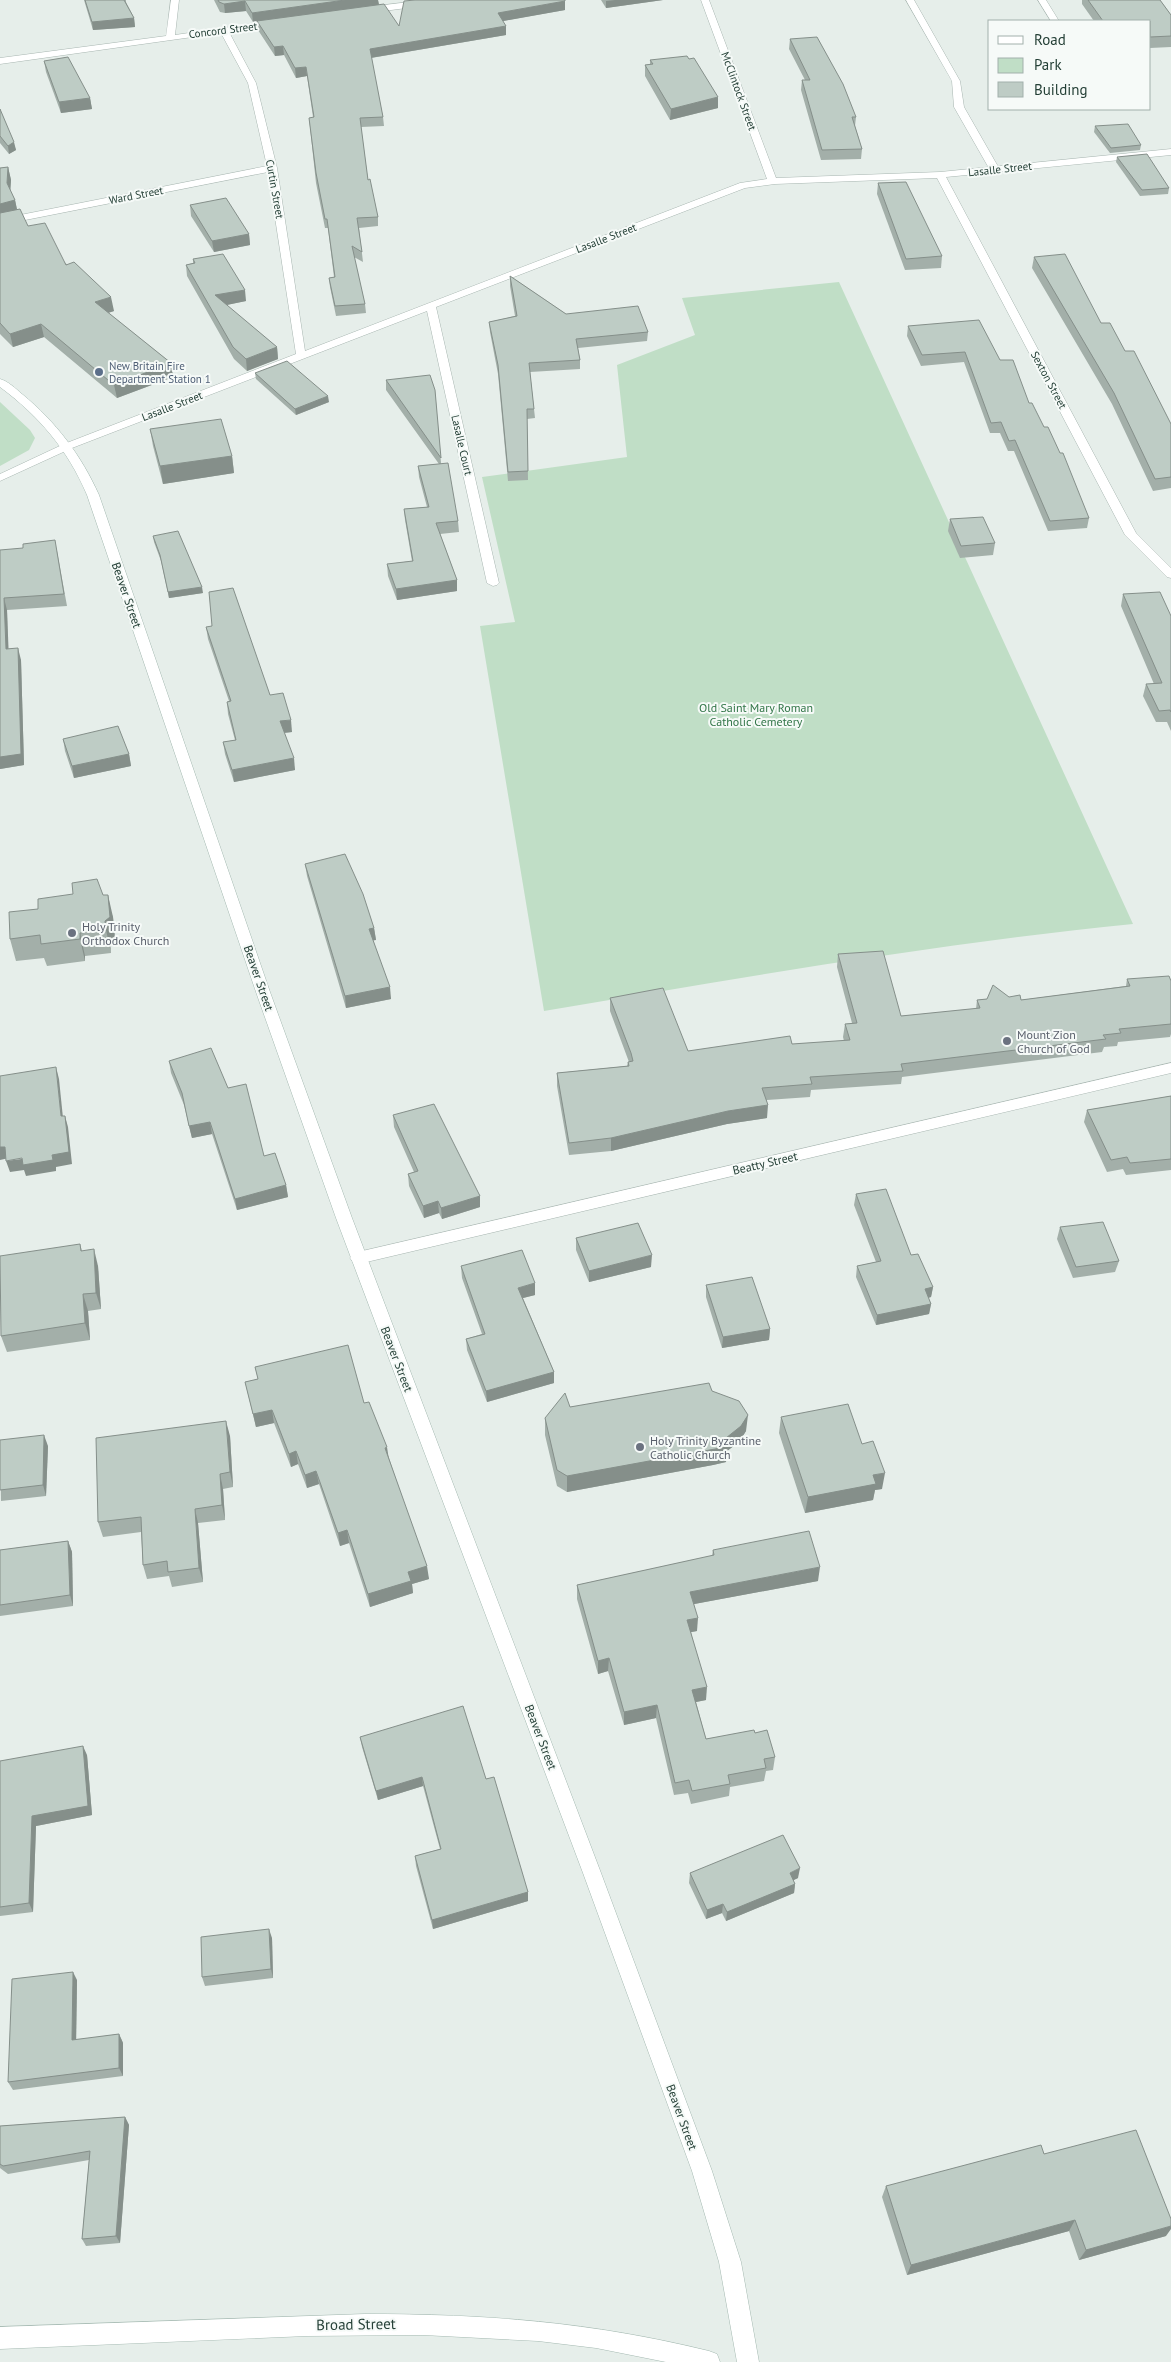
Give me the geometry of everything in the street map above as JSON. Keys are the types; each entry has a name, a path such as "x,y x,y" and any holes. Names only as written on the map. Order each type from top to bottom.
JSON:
{"street":[{"path":"170,37 174,0"},
{"path":"358,12 446,0"},
{"name":"McClintock Street","path":"705,0 772,182"},
{"path":"910,0 956,81 959,107 995,170"},
{"path":"1042,0 1054,20"},
{"name":"Concord Street","path":"0,61 291,21"},
{"name":"Curtin Street","path":"223,30 252,84 272,168 302,356"},
{"name":"Lasalle Street","path":"0,478 68,446 733,188 772,182 940,175 1171,152"},
{"name":"Ward Street","path":"0,222 272,168"},
{"name":"Sexton Street","path":"940,175 1131,535 1171,575"},
{"name":"Lasalle Court","path":"431,306 494,584"},
{"name":"Beaver Street","path":"0,382 46,421 68,446 82,470 92,495 263,992 358,1258 592,1873 702,2171 730,2262 748,2362"},
{"name":"Beatty Street","path":"358,1258 1171,1068"},
{"name":"Broad Street","path":"0,2338 337,2324 481,2325 571,2334 664,2350 709,2362"}],"green space":[{"name":"Old Saint Mary Roman Catholic Cemetery","path":"839,282 1133,924 985,941 764,974 544,1011 480,626 515,622 482,477 627,457 617,365 695,335 682,298"},
{"path":"0,402 30,430 35,438 29,450 0,466"}],"building":[{"path":"85,0 124,0 134,18 92,22"},
{"path":"218,0 345,0 252,13 245,1 224,4"},
{"path":"1088,0 1160,0 1171,15 1171,36 1151,37 1151,20 1102,20"},
{"path":"404,1 565,1 498,13 506,26 370,49 383,117 360,118 368,180 370,179 378,217 357,218 362,252 352,246 365,304 335,306 329,278 335,277 327,219 325,219 316,173 309,118 314,117 306,67 295,68 283,46 274,47 257,21 384,4 399,26"},
{"path":"817,37 843,84 856,117 852,117 862,149 822,150 802,80 810,80 790,39"},
{"path":"687,56 689,59 694,58 718,97 671,109 645,65 653,64 650,60"},
{"path":"68,57 90,98 59,102 44,61"},
{"path":"0,109 14,142 8,146 0,136"},
{"path":"1128,124 1141,145 1111,148 1095,126"},
{"path":"1147,154 1169,188 1142,190 1117,157"},
{"path":"8,167 7,183 15,200 0,204 0,168"},
{"path":"906,182 942,256 906,259 878,183"},
{"path":"226,198 249,234 212,241 190,205"},
{"path":"20,209 28,226 45,223 66,265 74,262 111,297 95,302 171,363 114,385 41,324 10,334 0,323 0,213"},
{"path":"223,254 245,290 215,295 277,347 246,359 233,347 186,265 195,263 193,259"},
{"path":"1065,254 1101,323 1110,323 1125,351 1134,351 1171,424 1171,477 1155,479 1114,393 1034,257"},
{"path":"510,276 566,314 638,306 648,332 576,339 580,360 529,363 534,409 527,409 528,471 508,472 498,365 489,322 517,316"},
{"path":"979,320 1000,360 1013,360 1029,403 1032,403 1044,427 1048,427 1060,453 1063,453 1089,518 1050,521 1015,440 1009,441 1001,422 991,423 965,352 922,355 908,326"},
{"path":"287,361 328,396 295,409 255,373"},
{"path":"430,375 435,390 441,458 386,380"},
{"path":"221,419 232,456 160,466 150,429"},
{"path":"448,463 458,521 436,523 457,580 396,589 387,564 413,561 404,509 429,507 418,466"},
{"path":"983,517 995,543 961,546 950,519"},
{"path":"178,531 202,587 168,592 160,555 153,536"},
{"path":"55,540 64,594 4,598 6,649 18,648 21,754 0,757 0,550 23,548 23,544"},
{"path":"233,588 270,695 283,693 291,720 280,721 294,758 232,770 223,742 236,740 227,702 231,701 206,627 212,626 209,592"},
{"path":"1160,592 1171,616 1171,712 1170,710 1159,711 1146,684 1162,683 1123,594"},
{"path":"118,726 129,754 72,766 63,739"},
{"path":"345,854 363,894 374,928 369,929 390,987 345,996 305,864"},
{"path":"97,879 103,895 108,895 110,917 105,921 106,930 80,933 80,939 41,944 40,935 10,939 9,912 38,909 38,899 73,894 72,883"},
{"path":"883,951 901,1016 980,1008 977,1000 987,999 993,985 1009,997 1020,995 1021,1000 1130,986 1127,979 1169,976 1171,981 1171,1024 1119,1029 1121,1033 1103,1035 1106,1039 901,1064 903,1071 810,1077 812,1084 762,1088 768,1105 728,1111 611,1138 569,1143 557,1073 629,1066 628,1062 633,1061 610,998 663,988 688,1051 790,1036 792,1044 850,1040 845,1024 857,1023 838,954"},
{"path":"211,1048 228,1088 246,1084 264,1156 275,1153 286,1185 235,1199 210,1122 189,1126 182,1093 169,1061"},
{"path":"56,1067 61,1116 65,1116 69,1152 52,1155 53,1160 23,1165 22,1158 6,1161 5,1147 0,1147 0,1076"},
{"path":"1171,1096 1171,1159 1130,1163 1127,1157 1111,1160 1087,1110"},
{"path":"434,1104 480,1196 441,1208 438,1201 423,1206 408,1174 418,1171 393,1115"},
{"path":"886,1189 911,1255 918,1254 933,1287 925,1289 931,1304 877,1315 857,1266 881,1261 856,1194"},
{"path":"1103,1222 1119,1261 1076,1267 1060,1227"},
{"path":"638,1223 652,1255 589,1271 576,1238"},
{"path":"80,1244 81,1251 94,1249 96,1293 83,1294 85,1323 1,1336 0,1256"},
{"path":"522,1250 535,1283 518,1288 554,1372 486,1391 466,1339 485,1334 461,1266"},
{"path":"752,1277 770,1329 723,1337 706,1285"},
{"path":"348,1345 364,1403 369,1402 387,1447 385,1448 427,1566 408,1572 411,1581 368,1594 347,1530 338,1533 316,1471 305,1475 296,1451 289,1454 272,1410 253,1414 245,1382 258,1379 255,1367"},
{"name":"Holy Trinity Byzantine Catholic Church","path":"709,1383 712,1391 739,1401 748,1415 741,1426 726,1438 728,1446 567,1476 557,1470 545,1418 565,1393 570,1407"},
{"path":"848,1404 862,1444 873,1441 885,1473 873,1475 876,1484 808,1497 781,1417"},
{"path":"226,1421 230,1472 220,1474 222,1505 195,1509 199,1568 168,1572 167,1561 143,1565 141,1517 98,1522 96,1438"},
{"path":"44,1435 43,1485 0,1490 0,1440"},
{"path":"809,1531 820,1567 690,1592 698,1618 687,1620 707,1687 692,1690 706,1739 754,1730 755,1733 767,1730 775,1757 764,1759 766,1768 728,1775 730,1784 692,1791 689,1780 675,1783 657,1705 624,1712 609,1658 598,1661 577,1585 714,1555 713,1550"},
{"path":"68,1541 70,1595 0,1605 0,1550"},
{"path":"463,1706 486,1779 494,1777 528,1892 432,1920 415,1856 441,1849 422,1777 376,1791 360,1737"},
{"path":"83,1746 88,1806 32,1816 29,1903 0,1907 0,1761"},
{"path":"783,1835 800,1868 790,1873 795,1884 727,1912 723,1904 707,1910 690,1873"},
{"path":"269,1929 271,1969 202,1977 201,1937"},
{"path":"73,1972 72,2040 119,2034 119,2068 8,2082 12,1979"},
{"path":"125,2117 116,2236 82,2239 90,2151 3,2166 0,2164 0,2126"},
{"path":"1136,2130 1171,2219 1171,2226 1086,2250 1075,2220 911,2265 886,2186 1041,2145 1044,2154"}],"place":[{"name":"New Britain Fire Department Station 1","path":"99,372"},
{"name":"Holy Trinity Orthodox Church","path":"72,933"},
{"name":"Mount Zion Church of God","path":"1007,1041"},
{"name":"Holy Trinity Byzantine Catholic Church","path":"640,1447"}]}
